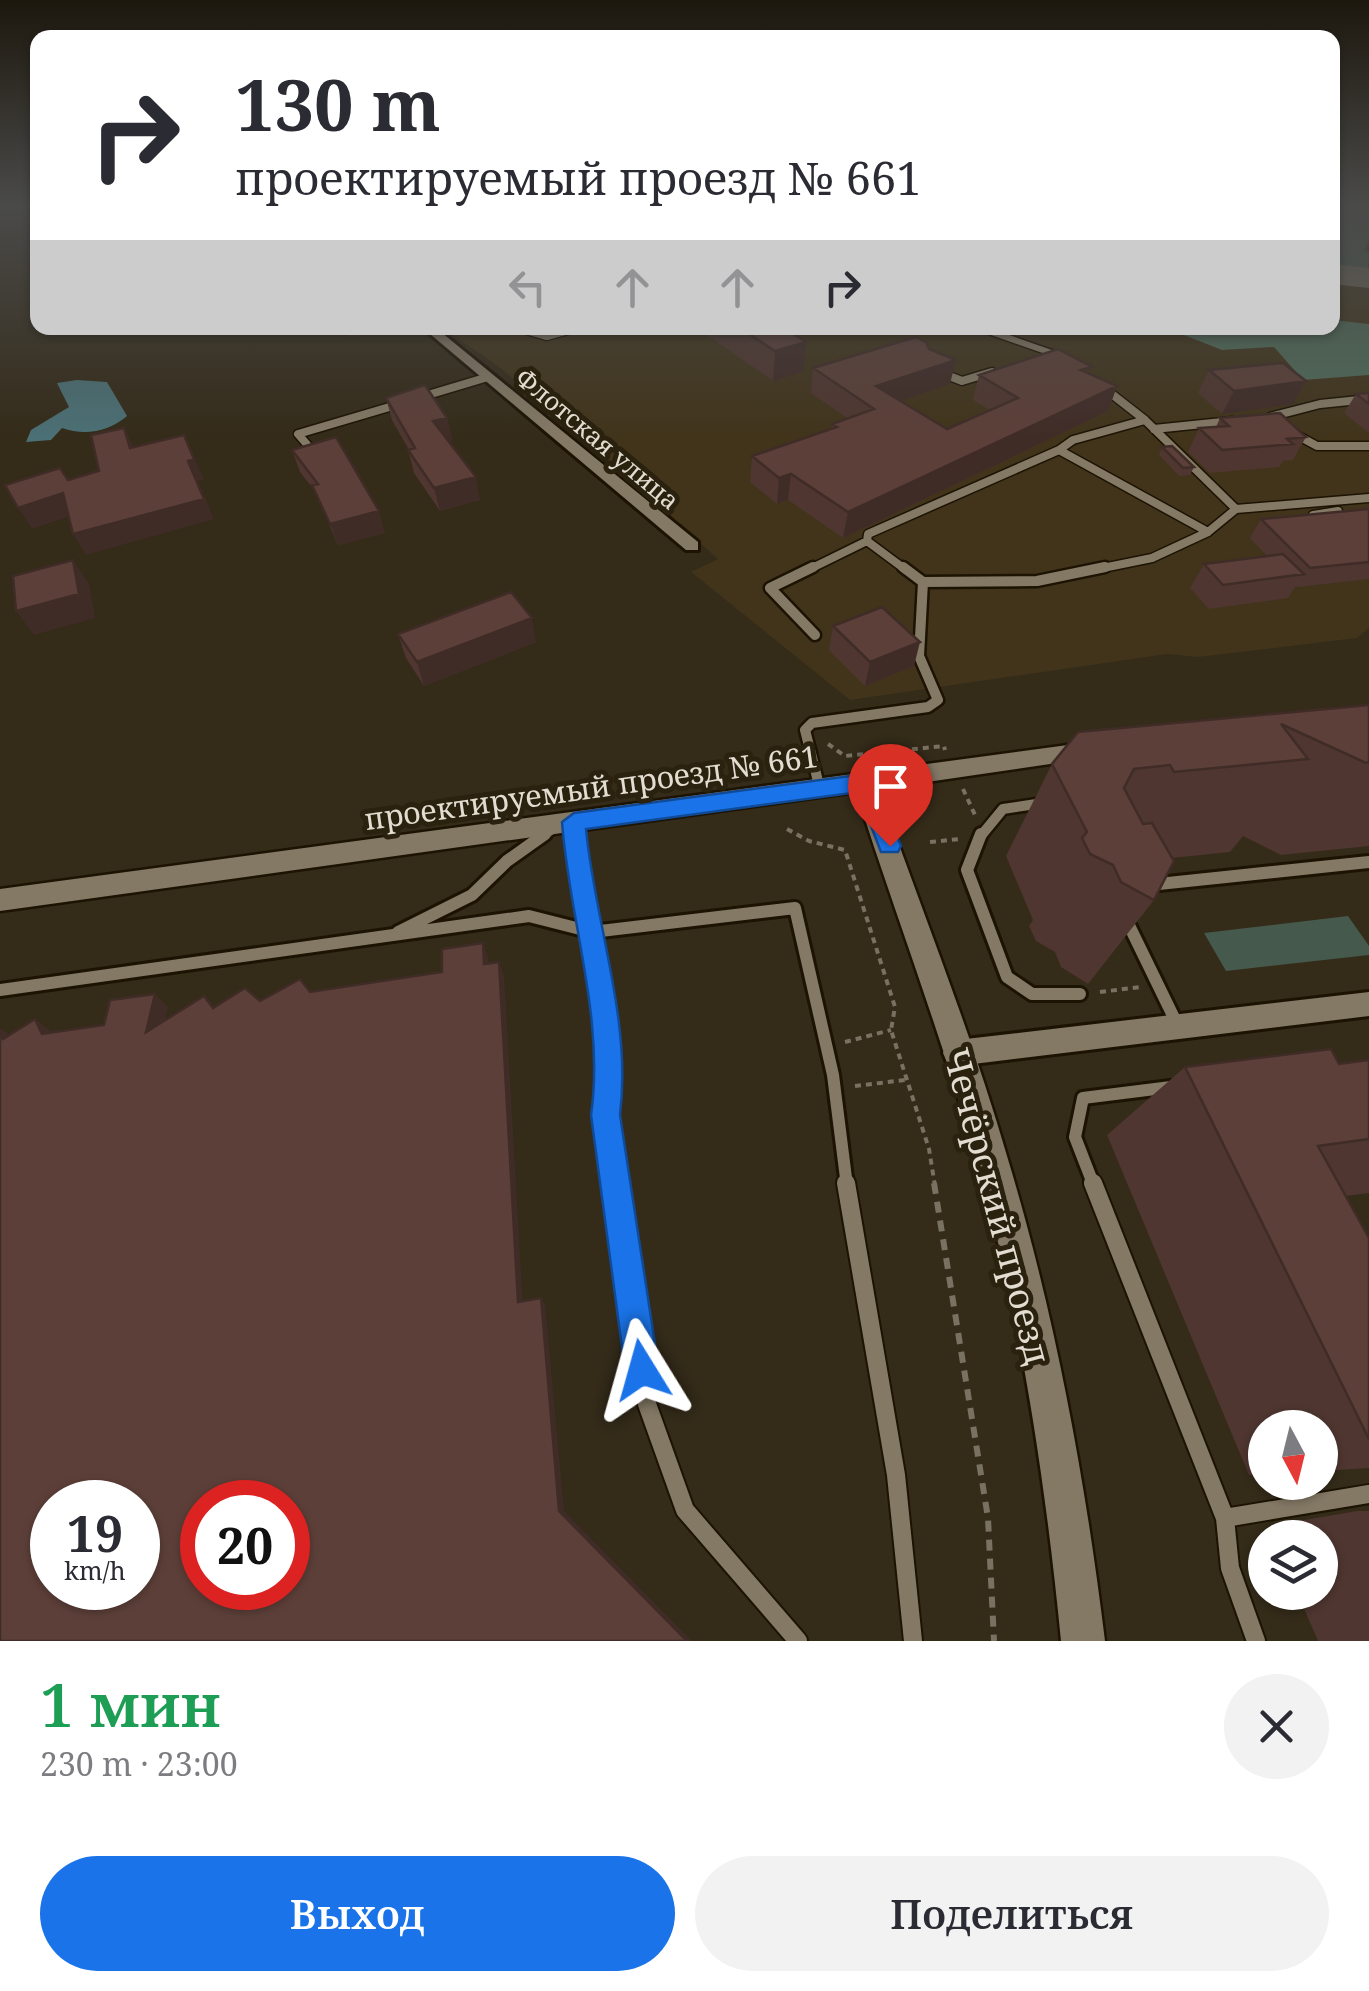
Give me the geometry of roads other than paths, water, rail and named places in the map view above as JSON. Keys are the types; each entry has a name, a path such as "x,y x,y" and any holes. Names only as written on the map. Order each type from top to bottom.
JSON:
{"main road":[{"name":"проектируемый проезд № 661","path":"0,900 1119,747"},
{"name":"Чечёрский проезд","path":"865,783 990,1155 1040,1352 1070,1531 1083,1641"}],"street":[{"name":"Флотская улица","path":"438,335 692,546"},
{"path":"957,1053 1369,1004"}],"lane":[{"path":"988,340 992,335"},
{"path":"1004,335 1053,350 1076,366"},
{"path":"1036,356 1053,350"},
{"path":"928,366 962,381 1004,368"},
{"path":"318,457 298,434 488,376"},
{"path":"1090,377 1154,429 1236,509"},
{"path":"1154,429 1272,417 1320,404 1369,399"},
{"path":"1272,417 1317,446 1369,446"},
{"path":"867,541 868,534 1060,450 1073,440 1144,420"},
{"path":"1060,450 1208,532"},
{"path":"867,541 924,582 1038,581 1152,558 1208,532 1236,509 1369,498"},
{"path":"1328,502 1348,521"},
{"path":"1301,516 1338,511"},
{"path":"814,634 770,588 867,541"},
{"path":"820,789 805,741 805,730 812,723 928,706 938,700 919,656 924,582"},
{"path":"1052,802 998,813 968,858 966,870 1007,977 1017,989 1033,997 1080,994"},
{"path":"390,936 472,894 508,861 566,822 592,932 611,1075 606,1115 647,1404 685,1510 798,1641"},
{"path":"1179,1027 1122,912 1127,896 1146,886 1369,862"},
{"path":"0,990 530,916 592,932 796,908 841,1066 844,1171 896,1475 913,1641"},
{"path":"1194,1084 1083,1098 1075,1137 1225,1518 1230,1568 1256,1641"},
{"path":"1225,1518 1369,1494"}],"water":[{"path":"107,382 127,416 104,429 79,432 62,428 51,440 26,442 31,430 69,407 57,383"}]}
